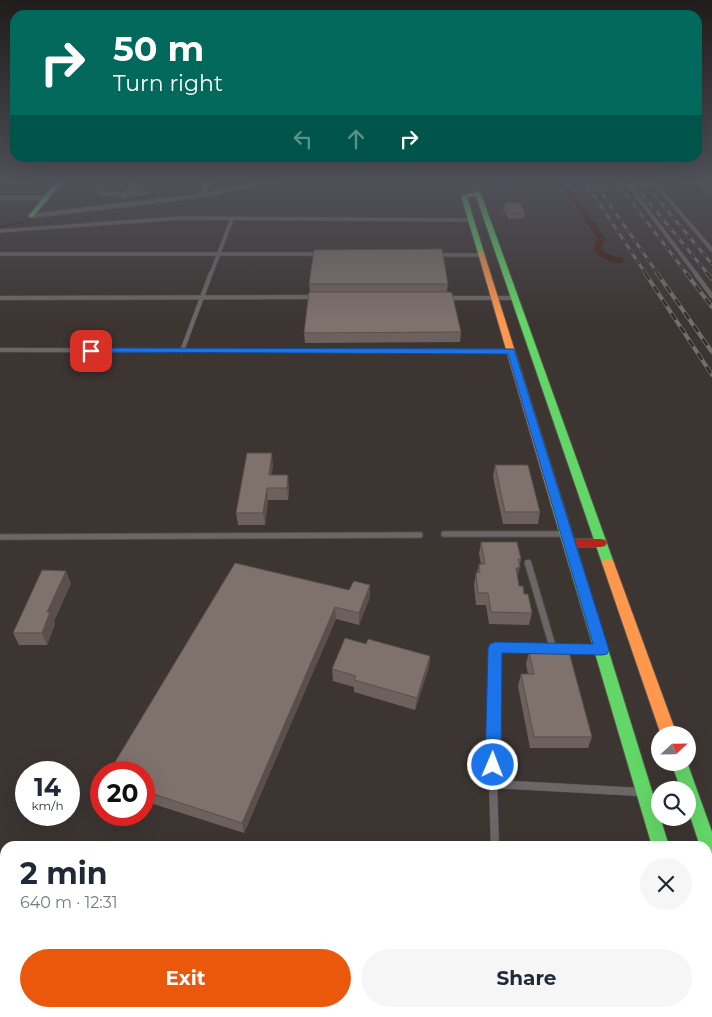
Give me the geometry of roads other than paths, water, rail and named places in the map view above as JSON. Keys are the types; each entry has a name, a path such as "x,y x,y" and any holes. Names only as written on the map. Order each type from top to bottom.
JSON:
{"street":[{"path":"473,226 660,841"},
{"path":"489,226 666,726"},
{"path":"482,255 499,254"},
{"path":"511,351 533,351"},
{"path":"568,539 601,544"},
{"path":"682,771 707,841"}],"lane":[{"path":"0,231 58,226"},
{"path":"182,351 229,226"},
{"path":"660,226 712,296"},
{"path":"692,226 712,250"},
{"path":"0,254 326,254"},
{"path":"433,255 482,255"},
{"path":"0,298 319,298"},
{"path":"446,298 514,298"},
{"path":"0,350 511,351"},
{"path":"444,534 568,539"},
{"path":"0,537 420,536"},
{"path":"528,563 553,648"},
{"path":"495,841 493,784 495,648 602,650"},
{"path":"493,784 645,792"}],"waterway":[{"path":"593,226 601,238 597,250 605,256 620,261"}],"railway":[{"path":"614,226 646,274"},
{"path":"625,226 658,274"},
{"path":"650,226 687,274"},
{"path":"669,226 708,274"},
{"path":"681,226 712,264"},
{"path":"645,273 712,375"},
{"path":"657,273 712,352"},
{"path":"686,273 712,307"},
{"path":"707,273 712,279"}]}
